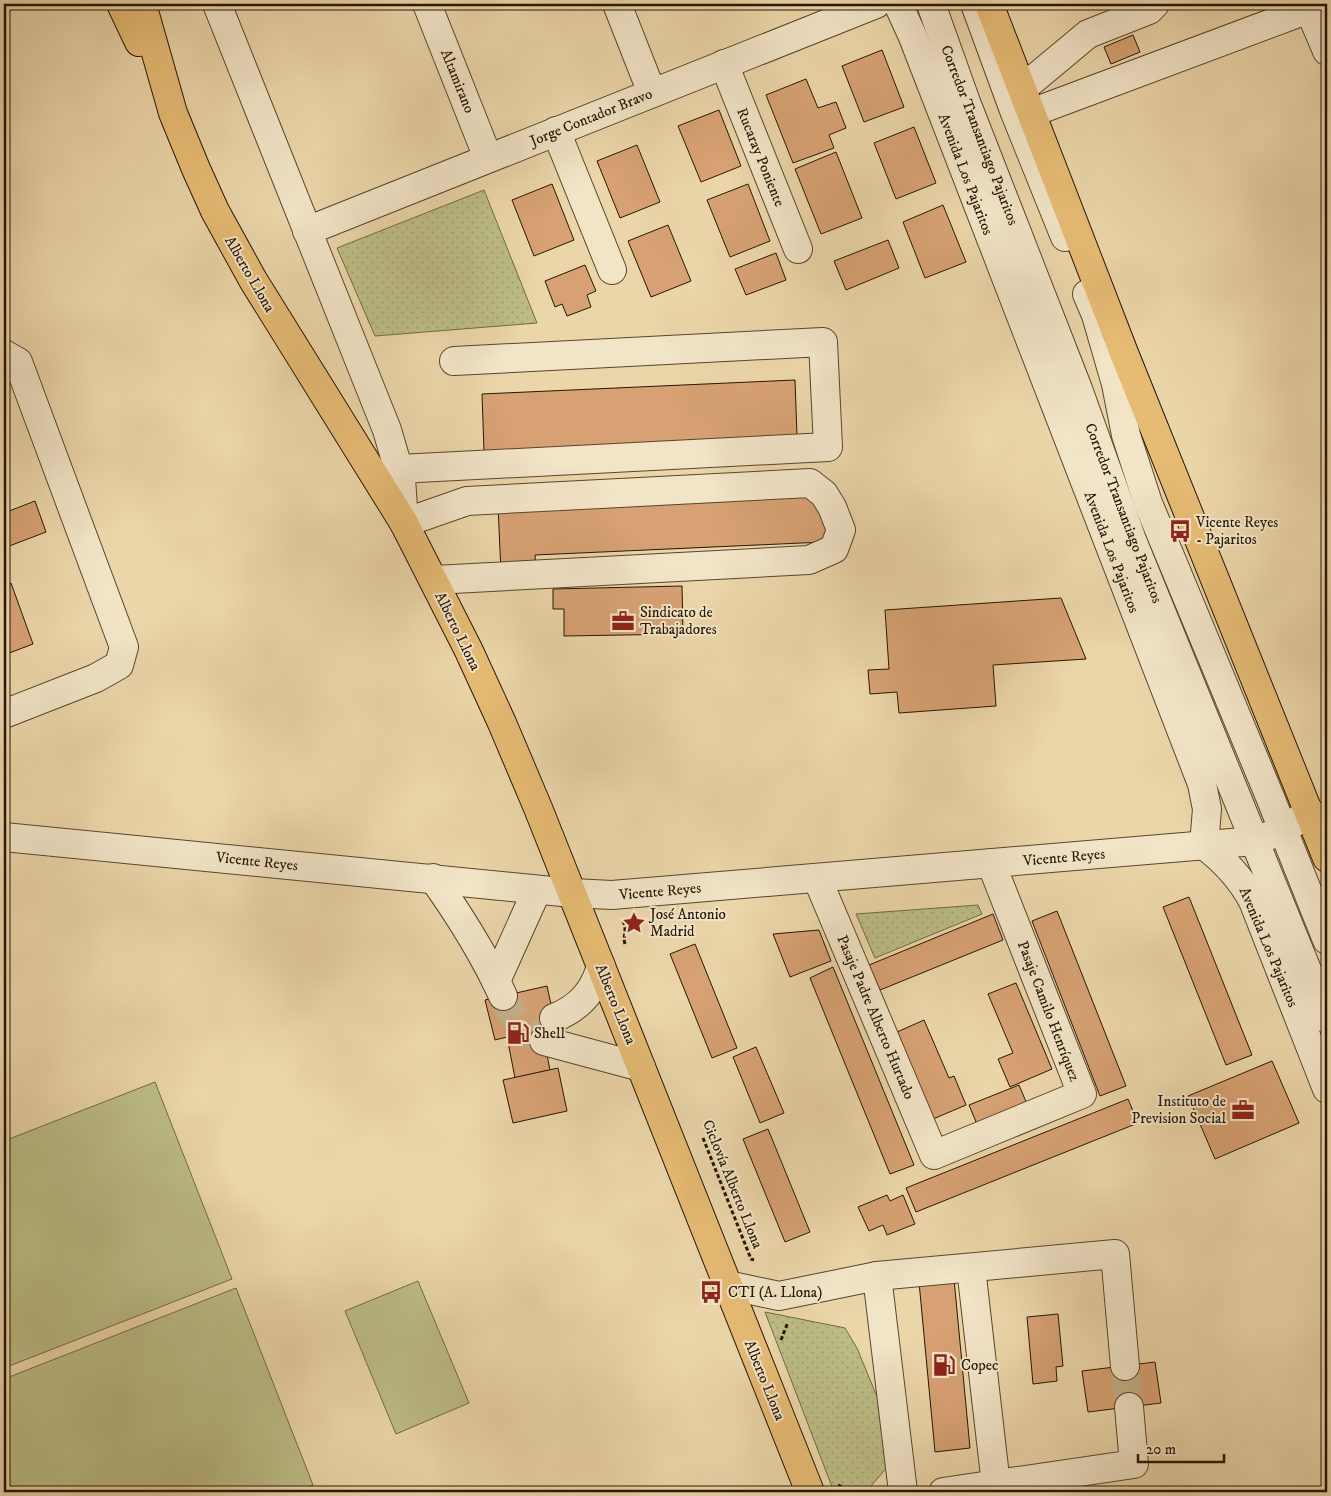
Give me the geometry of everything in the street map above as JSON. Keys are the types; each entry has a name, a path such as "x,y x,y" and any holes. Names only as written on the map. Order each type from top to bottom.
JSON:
{"main road":[{"path":"121,4 173,113"},
{"name":"Alberto Llona","path":"142,4 173,113 196,169 236,251 404,523 434,580 502,723 572,893 810,1492"},
{"path":"989,4 1124,353 1327,858"}],"street":[{"name":"Alberto Llona","path":"217,4 383,421 399,470 404,501 404,523"},
{"name":"Altamirano","path":"427,4 488,158"},
{"path":"618,4 652,93"},
{"name":"Jorge Contador Bravo","path":"307,231 876,4"},
{"name":"Avenida Los Pajaritos","path":"898,4 920,56 1202,784 1207,809 1204,845 1220,858 1246,888 1327,1089"},
{"name":"Corredor Transantiago Pajaritos","path":"931,4 966,102 1078,389 1132,540 1327,1019"},
{"name":"Corredor Transantiago Pajaritos","path":"976,4 1016,113 1096,315 1116,384 1126,435 1148,503 1284,830 1327,940"},
{"path":"1026,101 1088,34 1149,10 1156,4"},
{"path":"1026,101 1308,6 1327,51"},
{"name":"Rucaray Poniente","path":"724,64 798,249"},
{"path":"556,131 612,270"},
{"path":"399,470 828,448 823,342 454,361"},
{"path":"4,354 18,362 124,647 119,665 96,678 4,714"},
{"path":"404,523 467,501 810,483 824,494 832,507 841,530 834,549 809,560 434,580"},
{"name":"Vicente Reyes","path":"4,837 433,878 537,890 612,895 1255,841 1284,830 1310,812"},
{"name":"Pasaje Camilo Henríquez","path":"934,1155 1082,1094 991,863"},
{"path":"433,878 478,945 500,988 537,890"},
{"name":"Pasaje Padre Alberto Hurtado","path":"817,878 934,1155"},
{"path":"601,966 591,991 581,1003 568,1012 549,1030 641,1067"},
{"path":"727,1285 778,1296 877,1276 1115,1254 1126,1366"},
{"path":"971,1268 996,1484"},
{"path":"877,1276 903,1492"},
{"path":"943,1492 1134,1464 1129,1407"}],"path":[{"path":"612,895 626,929 624,941 627,950"},
{"name":"Ciclovía Alberto Llona","path":"699,1129 751,1259 766,1267 788,1322 780,1340"},
{"path":"835,1476 839,1486 853,1492"}],"green space":[{"path":"484,190 537,323 375,336 337,248"},
{"path":"978,905 982,914 875,958 856,914"},
{"path":"155,1082 232,1279 4,1368 4,1141"},
{"path":"418,1281 469,1403 396,1434 345,1311"},
{"path":"236,1288 313,1485 295,1492 4,1492 4,1379"},
{"path":"765,1312 845,1328 857,1348 898,1448 894,1459 866,1492 834,1492"}],"building":[{"path":"1133,35 1140,52 1111,64 1104,47"},
{"path":"882,50 904,107 864,122 842,66"},
{"path":"806,79 818,108 836,102 846,128 829,135 834,148 793,163 766,95"},
{"path":"719,110 741,166 701,182 678,126"},
{"path":"914,127 936,183 896,199 874,143"},
{"path":"637,145 660,202 620,218 597,161"},
{"path":"836,152 862,218 821,234 795,169"},
{"path":"552,184 574,240 534,256 512,200"},
{"path":"748,184 770,241 730,257 707,200"},
{"path":"943,205 966,262 925,278 903,222"},
{"path":"668,225 691,281 651,297 628,241"},
{"path":"888,240 899,268 846,290 834,261"},
{"path":"776,253 786,280 746,295 735,269"},
{"path":"585,265 596,291 587,295 591,307 567,316 562,304 555,307 545,281"},
{"path":"795,380 797,436 484,451 482,394"},
{"path":"815,495 832,529 824,542 535,555 536,571 501,573 498,505"},
{"path":"35,501 46,532 4,548 4,513"},
{"path":"11,583 33,644 4,655 4,586"},
{"name":"Sindicato de Trabajadores","path":"682,586 683,634 564,636 564,609 553,609 553,589"},
{"path":"1061,598 1086,659 993,665 996,706 899,713 897,692 870,694 868,670 889,669 885,610"},
{"path":"1189,897 1252,1055 1226,1065 1163,907"},
{"path":"1057,911 1126,1086 1100,1096 1032,921"},
{"path":"993,914 1003,940 880,990 869,965"},
{"path":"819,930 831,961 790,977 773,934"},
{"path":"695,944 737,1048 712,1058 670,954"},
{"path":"833,967 914,1165 890,1174 810,978"},
{"path":"1016,983 1052,1069 1010,1087 998,1059 1013,1053 988,994"},
{"name":"Shell","path":"547,986 556,1027 542,1030 550,1070 515,1078 507,1037 495,1040 485,1000"},
{"path":"924,1020 949,1078 954,1076 966,1105 933,1119 897,1032"},
{"path":"756,1047 784,1113 760,1123 733,1057"},
{"name":"Instituto de Prevision Social","path":"1272,1061 1299,1123 1215,1159 1188,1096"},
{"path":"558,1068 567,1111 513,1123 503,1080"},
{"path":"1019,1085 1029,1109 979,1129 969,1105"},
{"path":"1128,1099 1138,1123 916,1212 906,1188"},
{"path":"768,1129 810,1232 785,1242 743,1139"},
{"path":"887,1195 890,1201 903,1195 915,1224 887,1235 883,1225 869,1231 858,1207"},
{"name":"Copec","path":"954,1279 970,1448 935,1452 919,1282"},
{"path":"1058,1314 1063,1366 1056,1367 1057,1381 1033,1384 1027,1317"},
{"path":"1155,1362 1161,1403 1088,1412 1082,1371"}],"tunnel":[{"path":"503,996 510,1011 519,1023 530,1033 544,1041"},
{"path":"1125,1366 1129,1407"}],"place":[{"name":"Vicente Reyes - Pajaritos","path":"1180,531"},
{"name":"Sindicato de Trabajadores","path":"623,621"},
{"name":"José Antonio Madrid","path":"634,923"},
{"name":"Shell","path":"518,1033"},
{"name":"Instituto de Prevision Social","path":"1243,1110"},
{"name":"CTI (A. Llona)","path":"711,1292"},
{"name":"Copec","path":"944,1365"}]}
